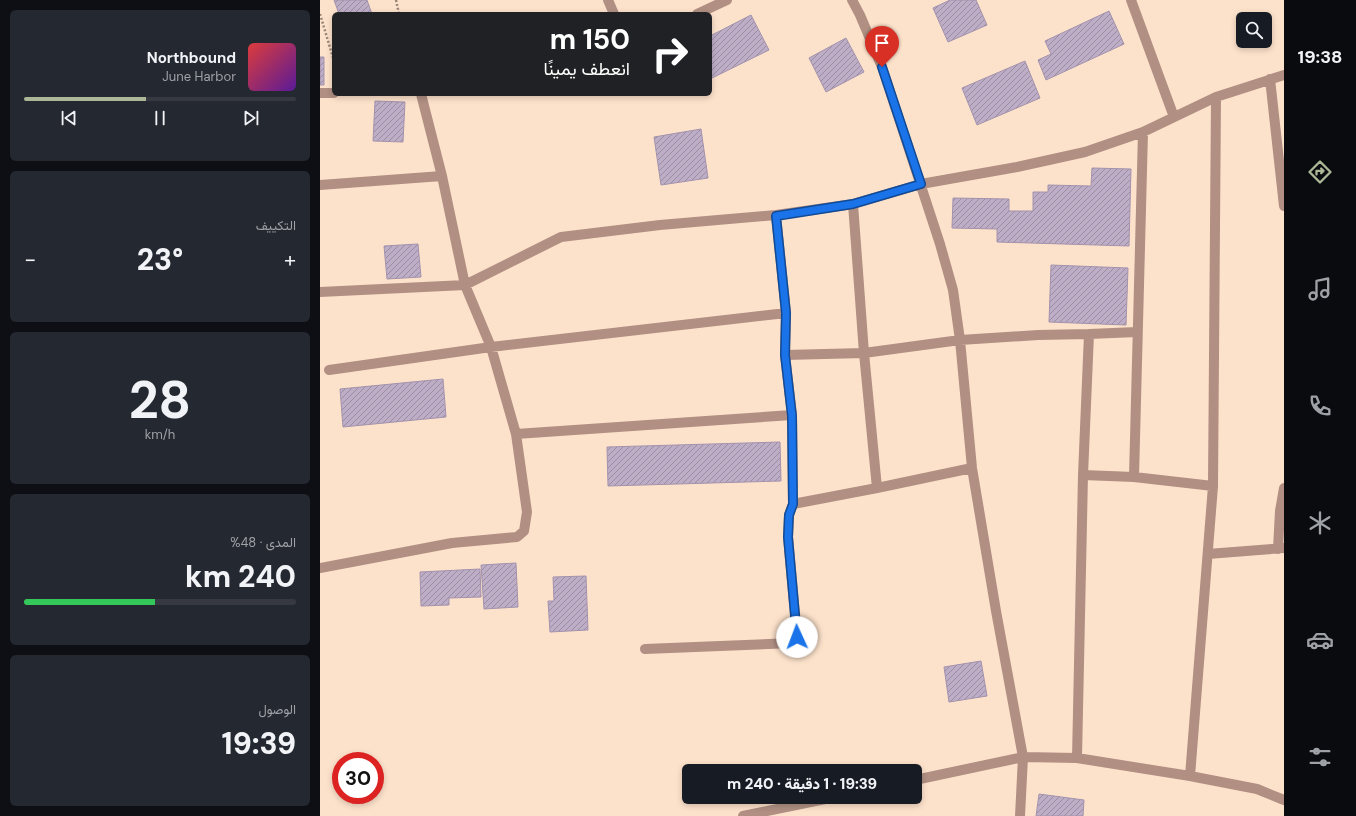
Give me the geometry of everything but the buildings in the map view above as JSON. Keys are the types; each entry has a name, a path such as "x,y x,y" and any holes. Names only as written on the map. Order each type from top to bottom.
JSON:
{"street":[{"path":"608,0 613,12"},
{"path":"701,12 727,0"},
{"path":"852,0 882,67 921,184 953,290 960,340 972,468 1023,757 1020,816"},
{"path":"1131,0 1174,117"},
{"path":"320,292 465,286 562,237 660,225 776,216 853,204 921,184 1017,167 1085,152 1143,132 1216,97 1284,75"},
{"path":"1270,79 1283,185 1284,206"},
{"path":"320,93 332,93"},
{"path":"320,568 452,543 517,537 524,531 527,512 516,434 492,347 465,286 442,176 422,96"},
{"path":"1190,776 1213,486 1216,97"},
{"path":"1134,477 1143,132"},
{"path":"320,185 442,176"},
{"path":"853,204 864,354 877,488"},
{"path":"645,650 707,646 778,644 793,643 796,640 798,632 788,537 789,515 793,504 792,416 785,355 786,313 776,216"},
{"path":"329,370 492,347 786,313"},
{"path":"785,355 864,354 960,340 1038,334 1137,332"},
{"path":"1077,758 1083,475 1089,334"},
{"path":"516,434 792,416"},
{"path":"793,504 972,468"},
{"path":"1083,475 1134,477 1213,486"},
{"path":"1208,554 1281,548 1280,511 1284,488"},
{"path":"922,779 1023,757 1077,758 1190,776 1256,789 1284,800"},
{"path":"743,816 801,804"}],"path":[{"path":"396,0 399,12"},
{"path":"320,14 332,54"}],"route":[{"path":"797,637 796,605 788,537 789,515 793,504 792,416 785,355 786,313 776,216 853,204 921,184 882,67"}]}
